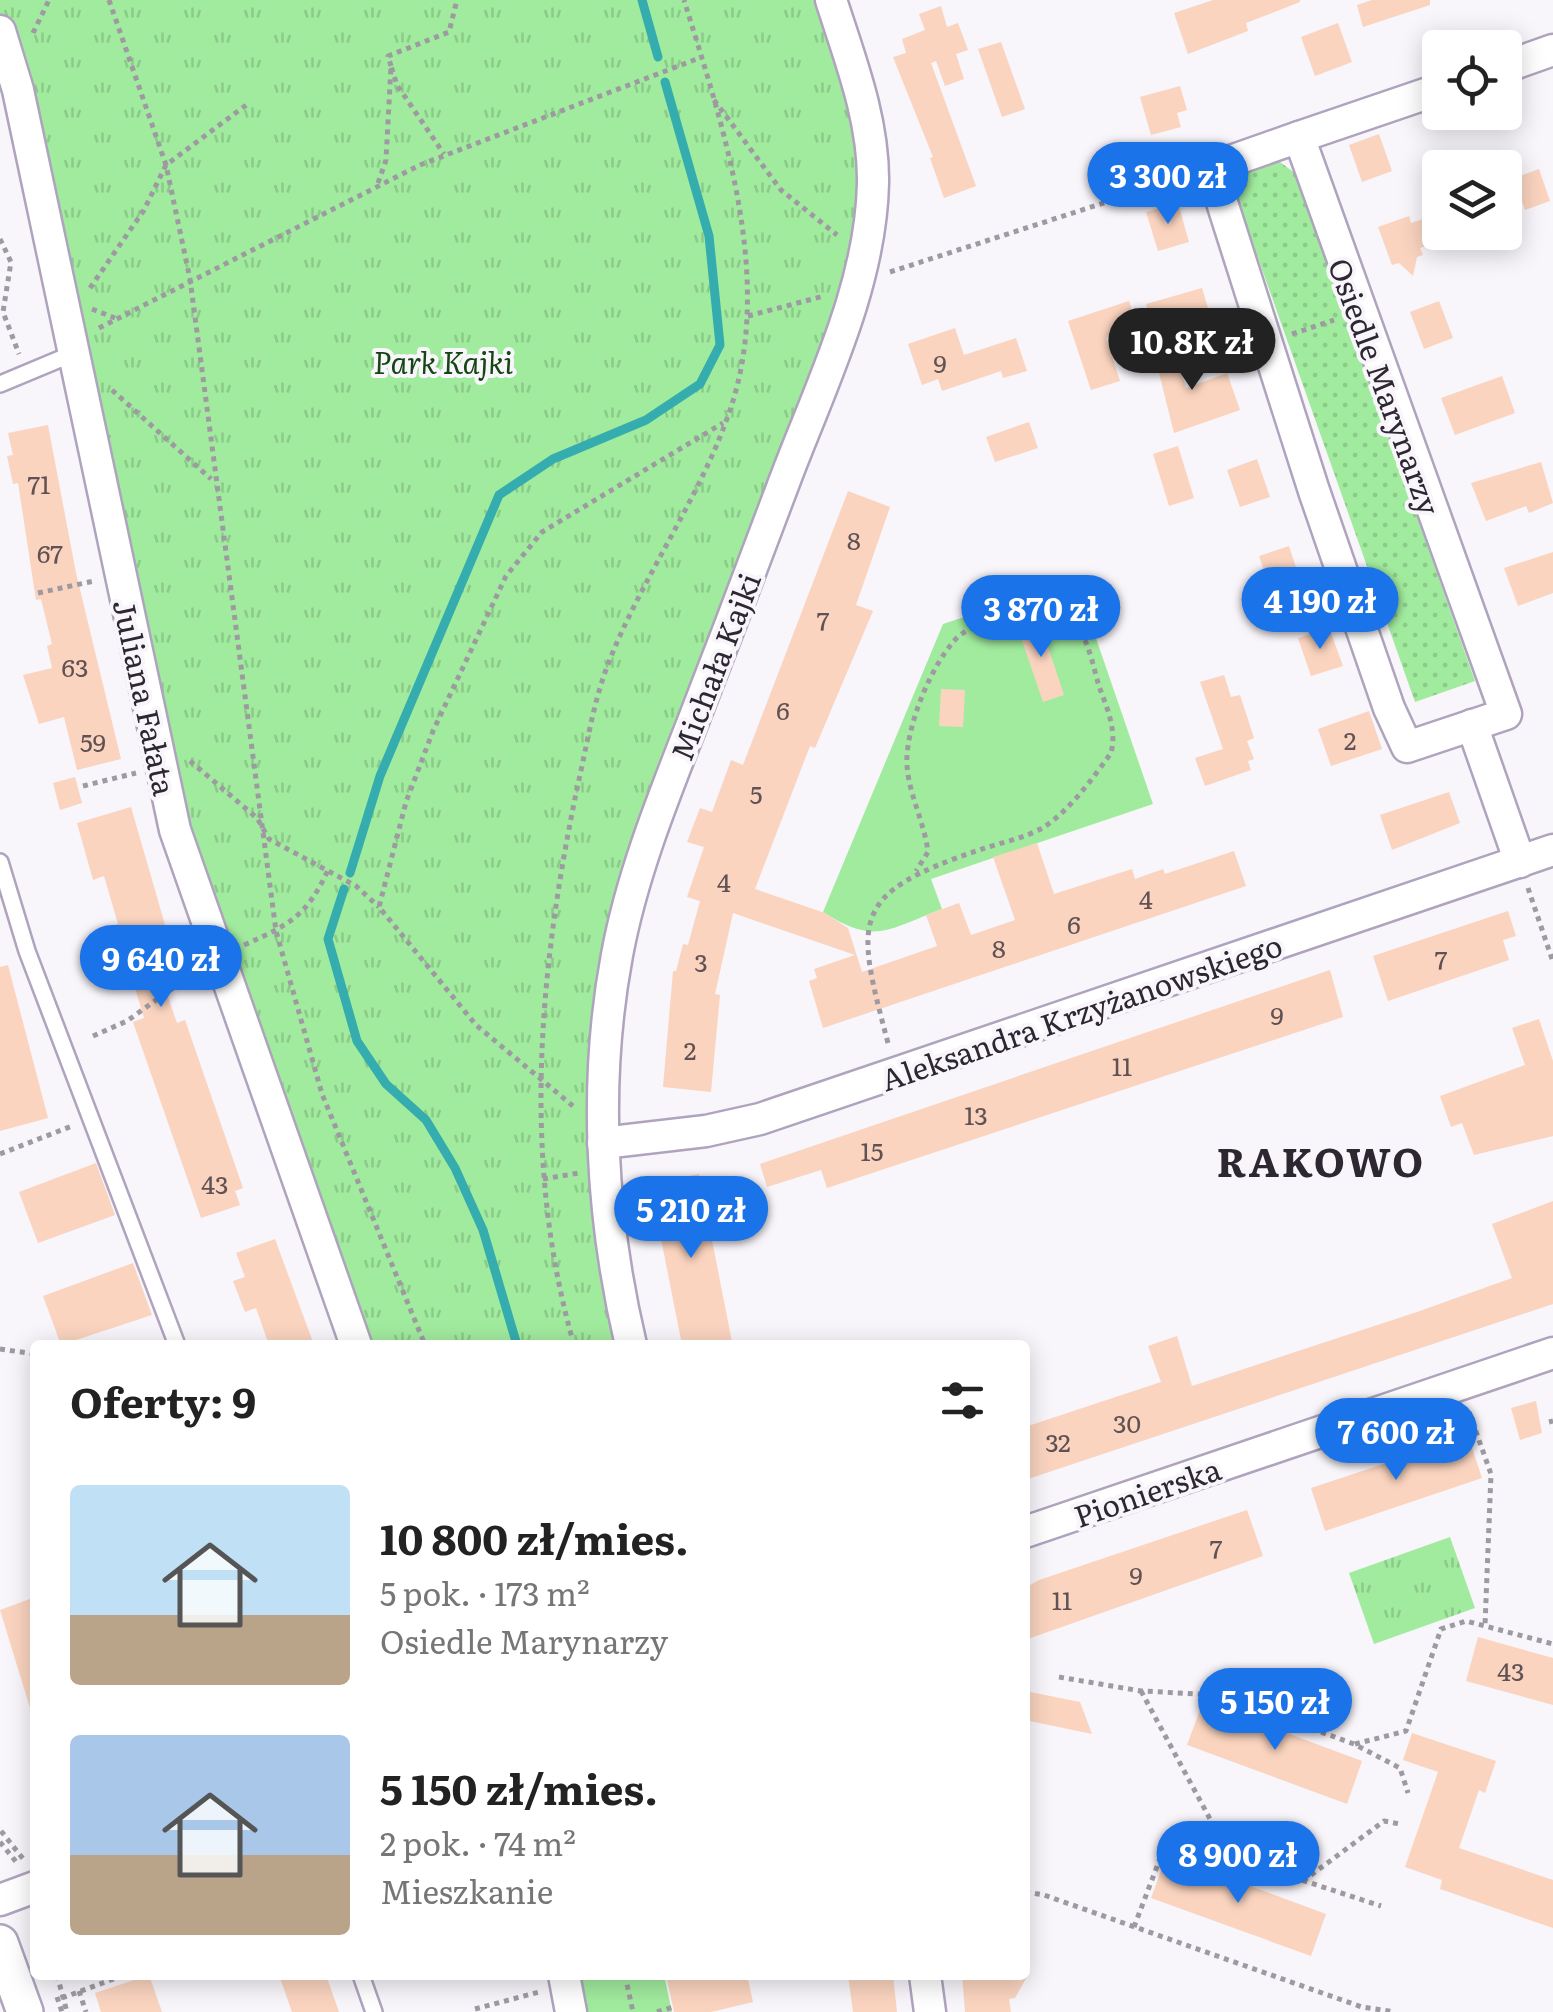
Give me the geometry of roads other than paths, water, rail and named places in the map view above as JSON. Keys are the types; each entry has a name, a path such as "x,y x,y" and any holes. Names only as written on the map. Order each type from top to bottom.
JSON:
{"street":[{"name":"Michała Kajki","path":"630,1340 618,1293 603,1137 610,1003 633,889 855,289 873,183 871,147 866,113 831,0"},
{"name":"Juliana Fałata","path":"0,31 18,90 119,575 186,869 354,1340"},
{"path":"1522,60 1553,50"},
{"path":"1299,137 1422,95"},
{"name":"Osiedle Marynarzy","path":"1299,137 1358,312 1506,714 1407,747 1389,708 1211,168 1299,137"},
{"path":"1472,725 1522,869"},
{"name":"Aleksandra Krzyżanowskiego","path":"603,1137 760,1119 1522,869 1553,850"},
{"name":"Pionierska","path":"1030,1530 1553,1353"},
{"path":"0,1900 30,1880"},
{"path":"0,1943 26,2012"},
{"path":"925,1980 930,2012"}],"lane":[{"path":"0,384 72,354"},
{"path":"0,862 27,951 175,1340"},
{"path":"363,1980 374,2012"}],"waterway":[{"path":"642,0 658,57"},
{"path":"350,873 380,776 499,495 553,459 646,420 700,384 720,345 709,236 665,82"},
{"path":"344,889 328,939 357,1041 386,1084 426,1120 455,1168 483,1230 516,1340"}],"district":[{"name":"RAKOWO","path":"1321,1159"}],"park label":[{"name":"Park Kajki","path":"443,361"}]}
